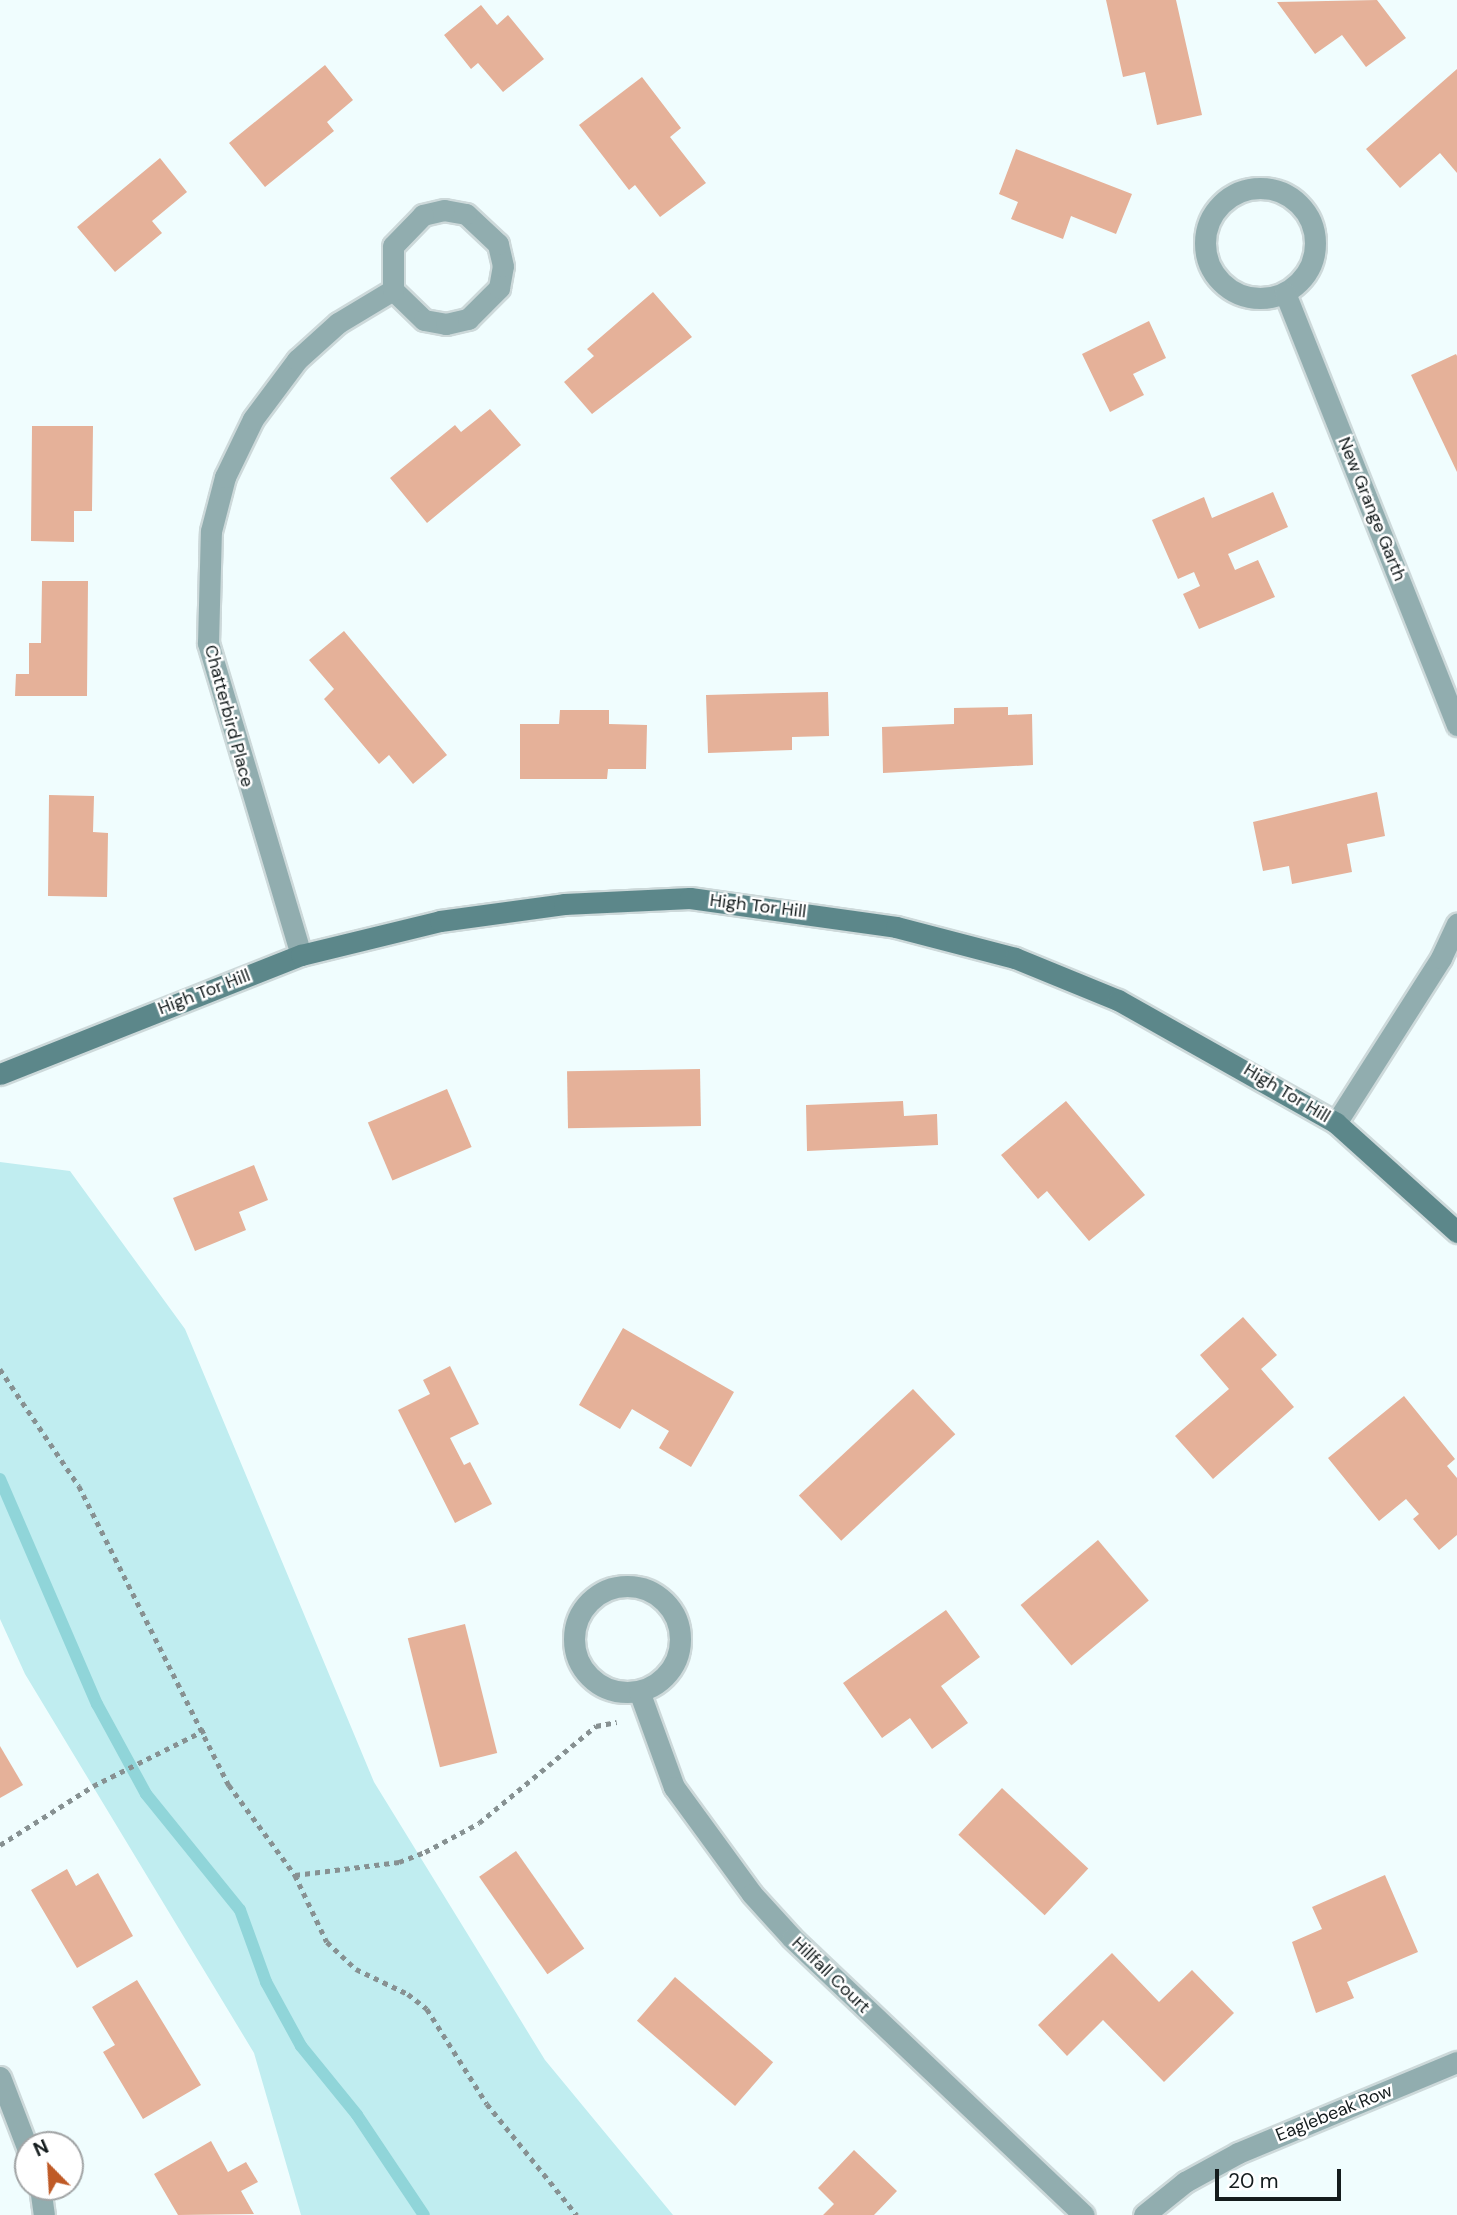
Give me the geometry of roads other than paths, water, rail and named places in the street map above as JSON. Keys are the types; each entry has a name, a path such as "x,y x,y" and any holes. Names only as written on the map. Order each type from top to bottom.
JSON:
{"street":[{"path":"1267,187 1285,193 1300,204 1313,226 1315,252 1307,274 1285,293 1261,298 1234,293 1216,277 1206,256 1210,217 1241,190 1267,187"},
{"path":"444,210 466,214 498,244 503,266 499,288 468,319 446,324 424,320 393,290 393,246 423,215 444,210"},
{"name":"Chatterbird Place","path":"301,954 208,643 211,531 225,477 253,419 297,360 338,323 393,290"},
{"name":"New Grange Garth","path":"1285,293 1457,726"},
{"name":"High Tor Hill","path":"0,1074 301,954 440,921 564,904 690,898 801,910 896,927 1015,958 1118,1000 1336,1123 1457,1232"},
{"path":"1336,1123 1441,958 1457,923"},
{"path":"634,1586 658,1596 679,1627 678,1654 670,1671 639,1691 614,1691 597,1684 575,1654 576,1622 585,1606 616,1587 634,1586"},
{"name":"Hillfall Court","path":"639,1691 674,1787 752,1894 792,1938 1084,2215"},
{"name":"Eaglebeak Row","path":"1144,2215 1185,2182 1238,2152 1457,2062"},
{"path":"0,2077 21,2131"}],"waterway":[{"path":"0,1479 97,1704 146,1794 240,1910 266,1982 301,2046 357,2115 424,2215"}]}
